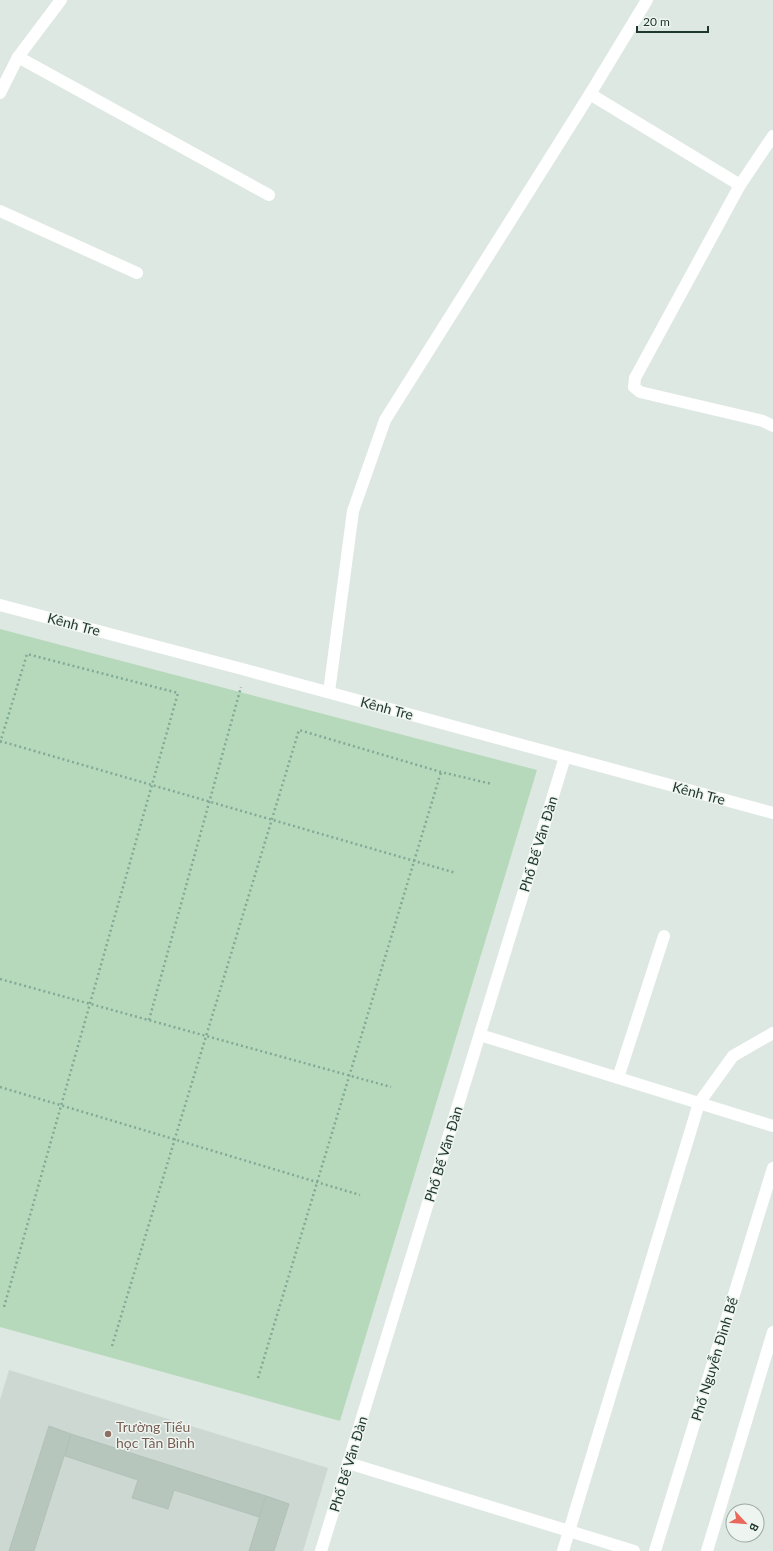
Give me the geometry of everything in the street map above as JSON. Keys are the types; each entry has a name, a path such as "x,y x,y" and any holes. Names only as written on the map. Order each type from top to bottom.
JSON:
{"street":[{"path":"0,93 18,57 61,0"},
{"path":"329,692 353,511 385,420 590,94 647,0"},
{"path":"18,57 269,195"},
{"path":"590,94 740,185"},
{"path":"773,136 740,185 635,378 634,387 640,392 763,421 773,426"},
{"path":"0,211 137,274"},
{"name":"Kênh Tre","path":"0,605 329,692 773,814"},
{"name":"Phố Bế Văn Đàn","path":"322,1551 565,757"},
{"path":"618,1078 664,936"},
{"path":"563,1551 699,1103 733,1056 773,1033"},
{"path":"480,1035 773,1126"},
{"name":"Phố Nguyễn Đình Bể","path":"655,1551 773,1168"},
{"path":"707,1551 773,1332"},
{"path":"348,1463 634,1551"}],"path":[{"path":"4,1307 61,1105 90,1004 152,785 178,693 27,654 0,742 152,785 456,873"},
{"path":"149,1020 246,670"},
{"path":"112,1346 299,730 441,772 492,784"},
{"path":"258,1378 441,772"},
{"path":"0,980 391,1087"},
{"path":"0,1086 360,1195"}],"shaded area":[{"name":"Trường Tiểu học Tân Bình","path":"9,1370 328,1468 303,1551 0,1551 0,1400"}],"green space":[{"path":"0,629 537,770 340,1421 0,1327"}],"building":[{"path":"49,1426 71,1434 34,1551 9,1551"},
{"path":"71,1434 266,1496 259,1517 174,1490 168,1509 132,1498 138,1480 65,1456"},
{"path":"266,1496 289,1504 274,1551 249,1551"}],"place":[{"name":"Trường Tiểu học Tân Bình","path":"108,1434"}]}
